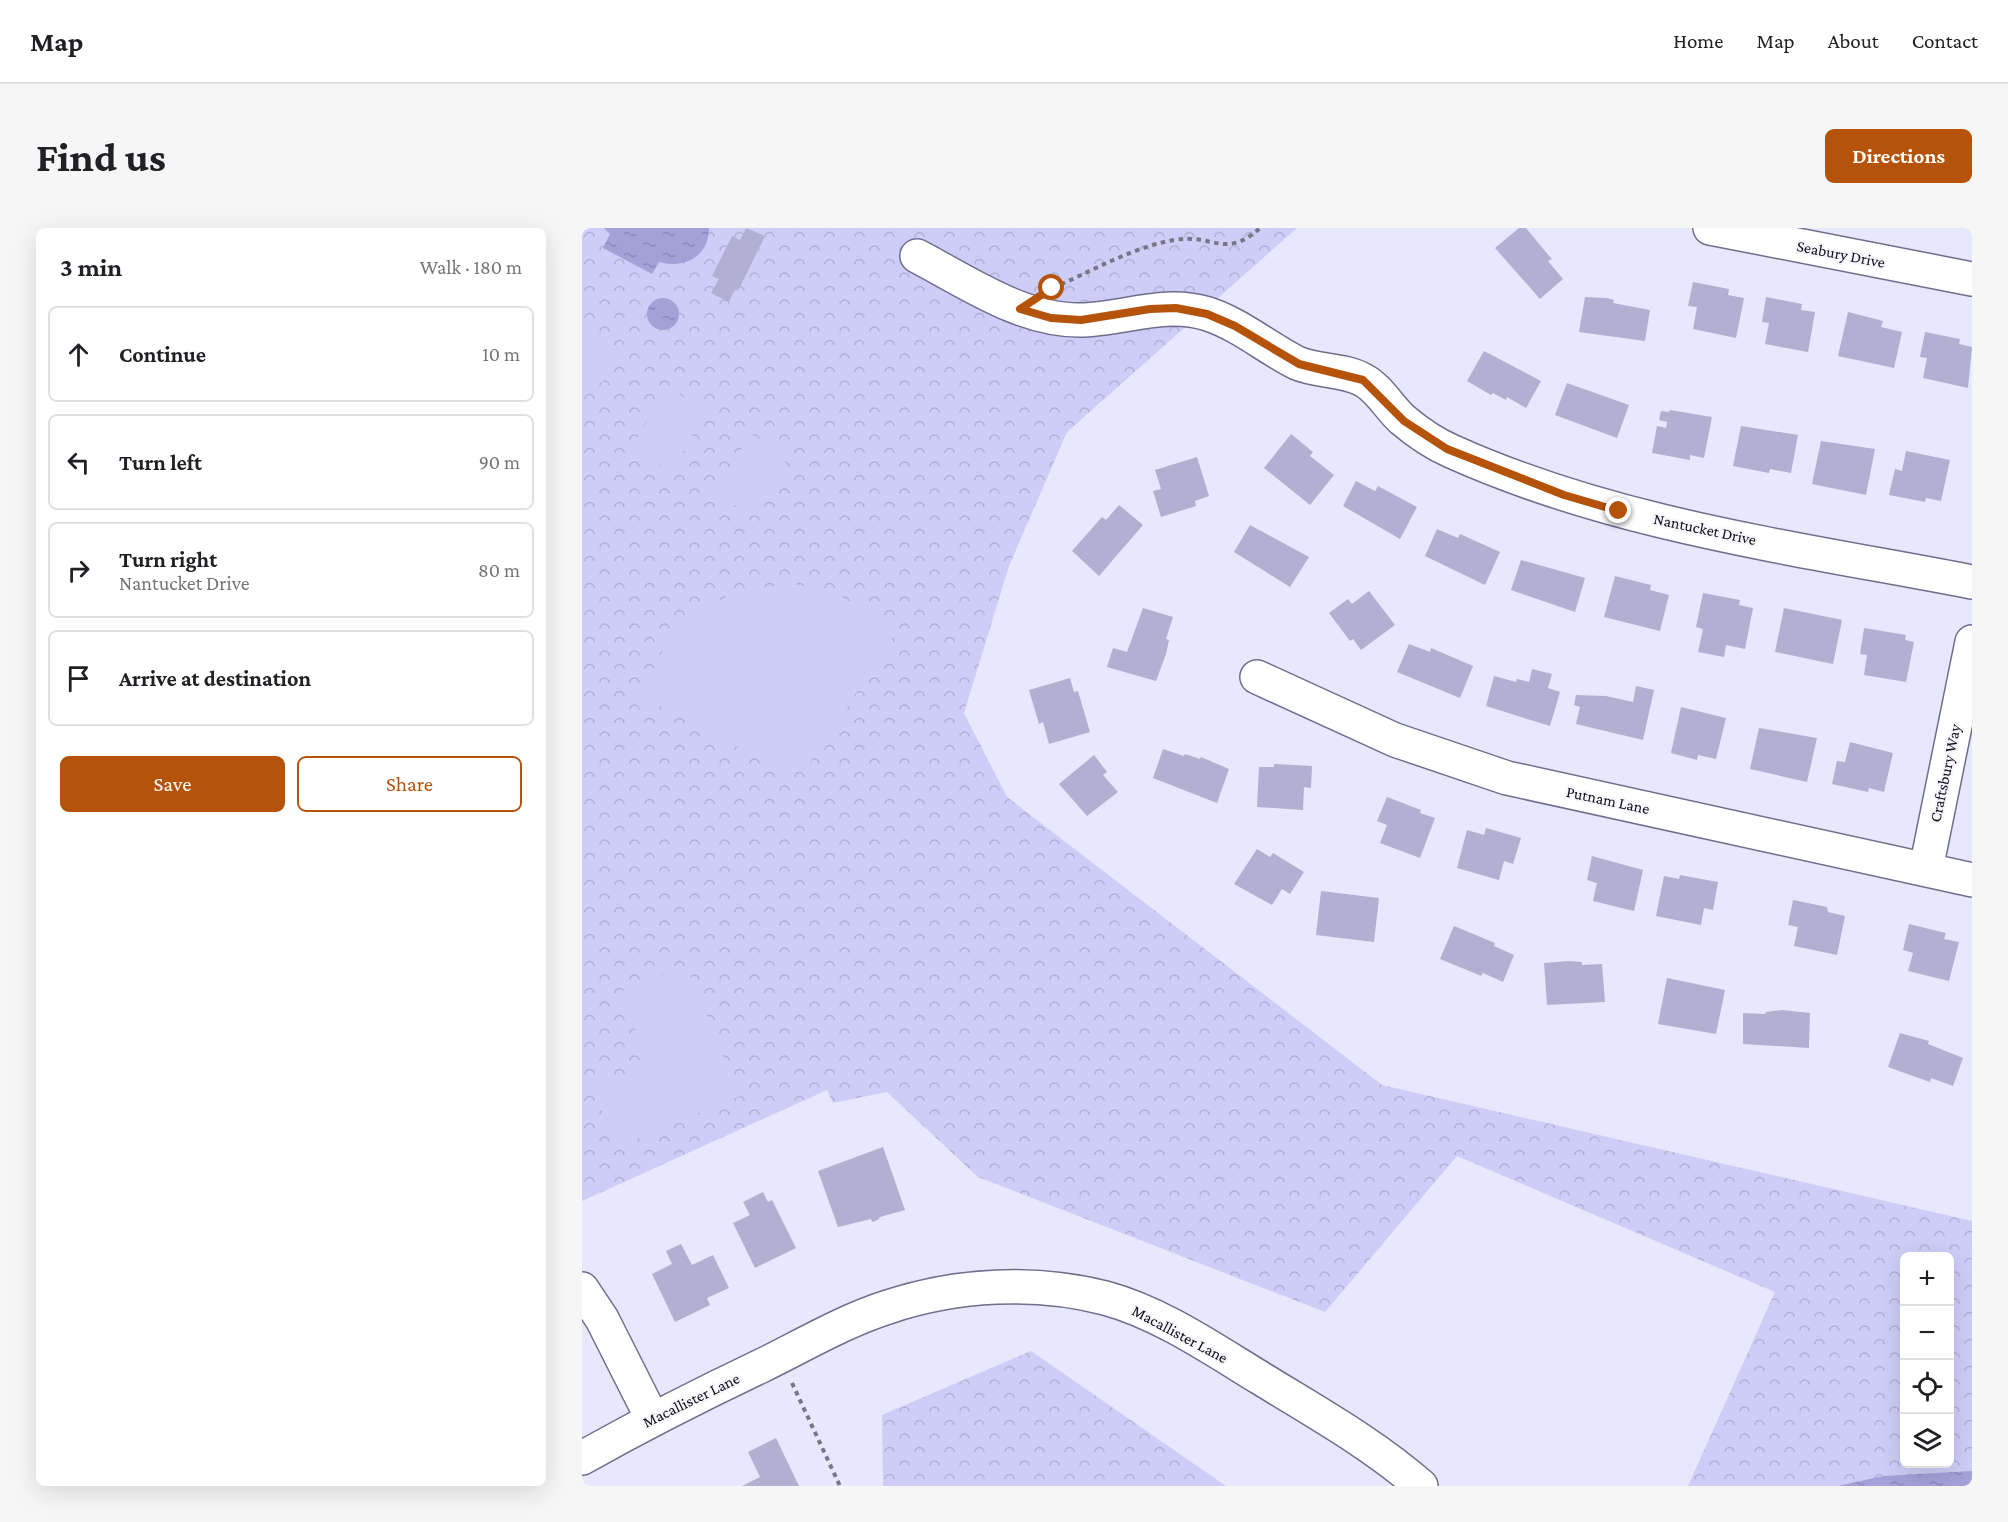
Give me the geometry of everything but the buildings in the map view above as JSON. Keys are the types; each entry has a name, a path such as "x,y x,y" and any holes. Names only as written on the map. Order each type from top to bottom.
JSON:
{"street":[{"name":"Seabury Drive","path":"1710,228 1972,279"},
{"path":"917,256 1020,309"},
{"name":"Nantucket Drive","path":"1020,309 1051,318 1081,320 1159,308 1176,308 1207,314 1235,326 1299,364 1363,380 1404,421 1447,449 1564,495 1682,526 1972,582"},
{"name":"Craftsbury Way","path":"1926,869 1972,642"},
{"name":"Putnam Lane","path":"1257,677 1395,740 1507,778 1972,880"},
{"name":"Macallister Lane","path":"582,1458 652,1418 887,1307 946,1292 1003,1287 1054,1288 1106,1298 1153,1316 1353,1435 1394,1462 1421,1486"},
{"path":"582,1289 602,1319 652,1418"}],"path":[{"path":"1020,309 1052,288 1153,245 1192,238 1236,245 1246,241 1260,228"},
{"path":"791,1381 840,1486"}],"green space":[{"path":"582,228 1297,228 1067,432 1009,566 964,713 1007,797 1382,1085 1972,1221 1972,1486 1688,1486 1775,1292 1457,1156 1325,1312 978,1177 887,1092 833,1103 827,1090 582,1201"},
{"path":"582,332 619,354 602,383 582,371"},
{"path":"666,387 707,410 672,472 631,450"},
{"path":"750,434 789,455 755,516 717,495"},
{"path":"793,584 833,592 898,629 810,763 778,768 642,696 663,649 696,614 739,590"},
{"path":"686,966 740,1096 618,1146 592,1087 650,1064 619,992"},
{"path":"1031,1351 1226,1486 883,1486 882,1415"}],"water":[{"path":"604,228 709,228 705,247 700,253 686,262 677,264 659,262 652,274 603,248 610,234"},
{"path":"663,298 674,303 679,314 674,325 663,330 652,325 647,314 652,303"},
{"path":"1972,1471 1972,1486 1838,1486 1883,1476"}],"route":[{"path":"1052,288 1020,309 1051,318 1081,320 1150,309 1176,308 1207,314 1235,326 1299,364 1363,380 1404,421 1447,449 1564,495 1619,511"}]}
